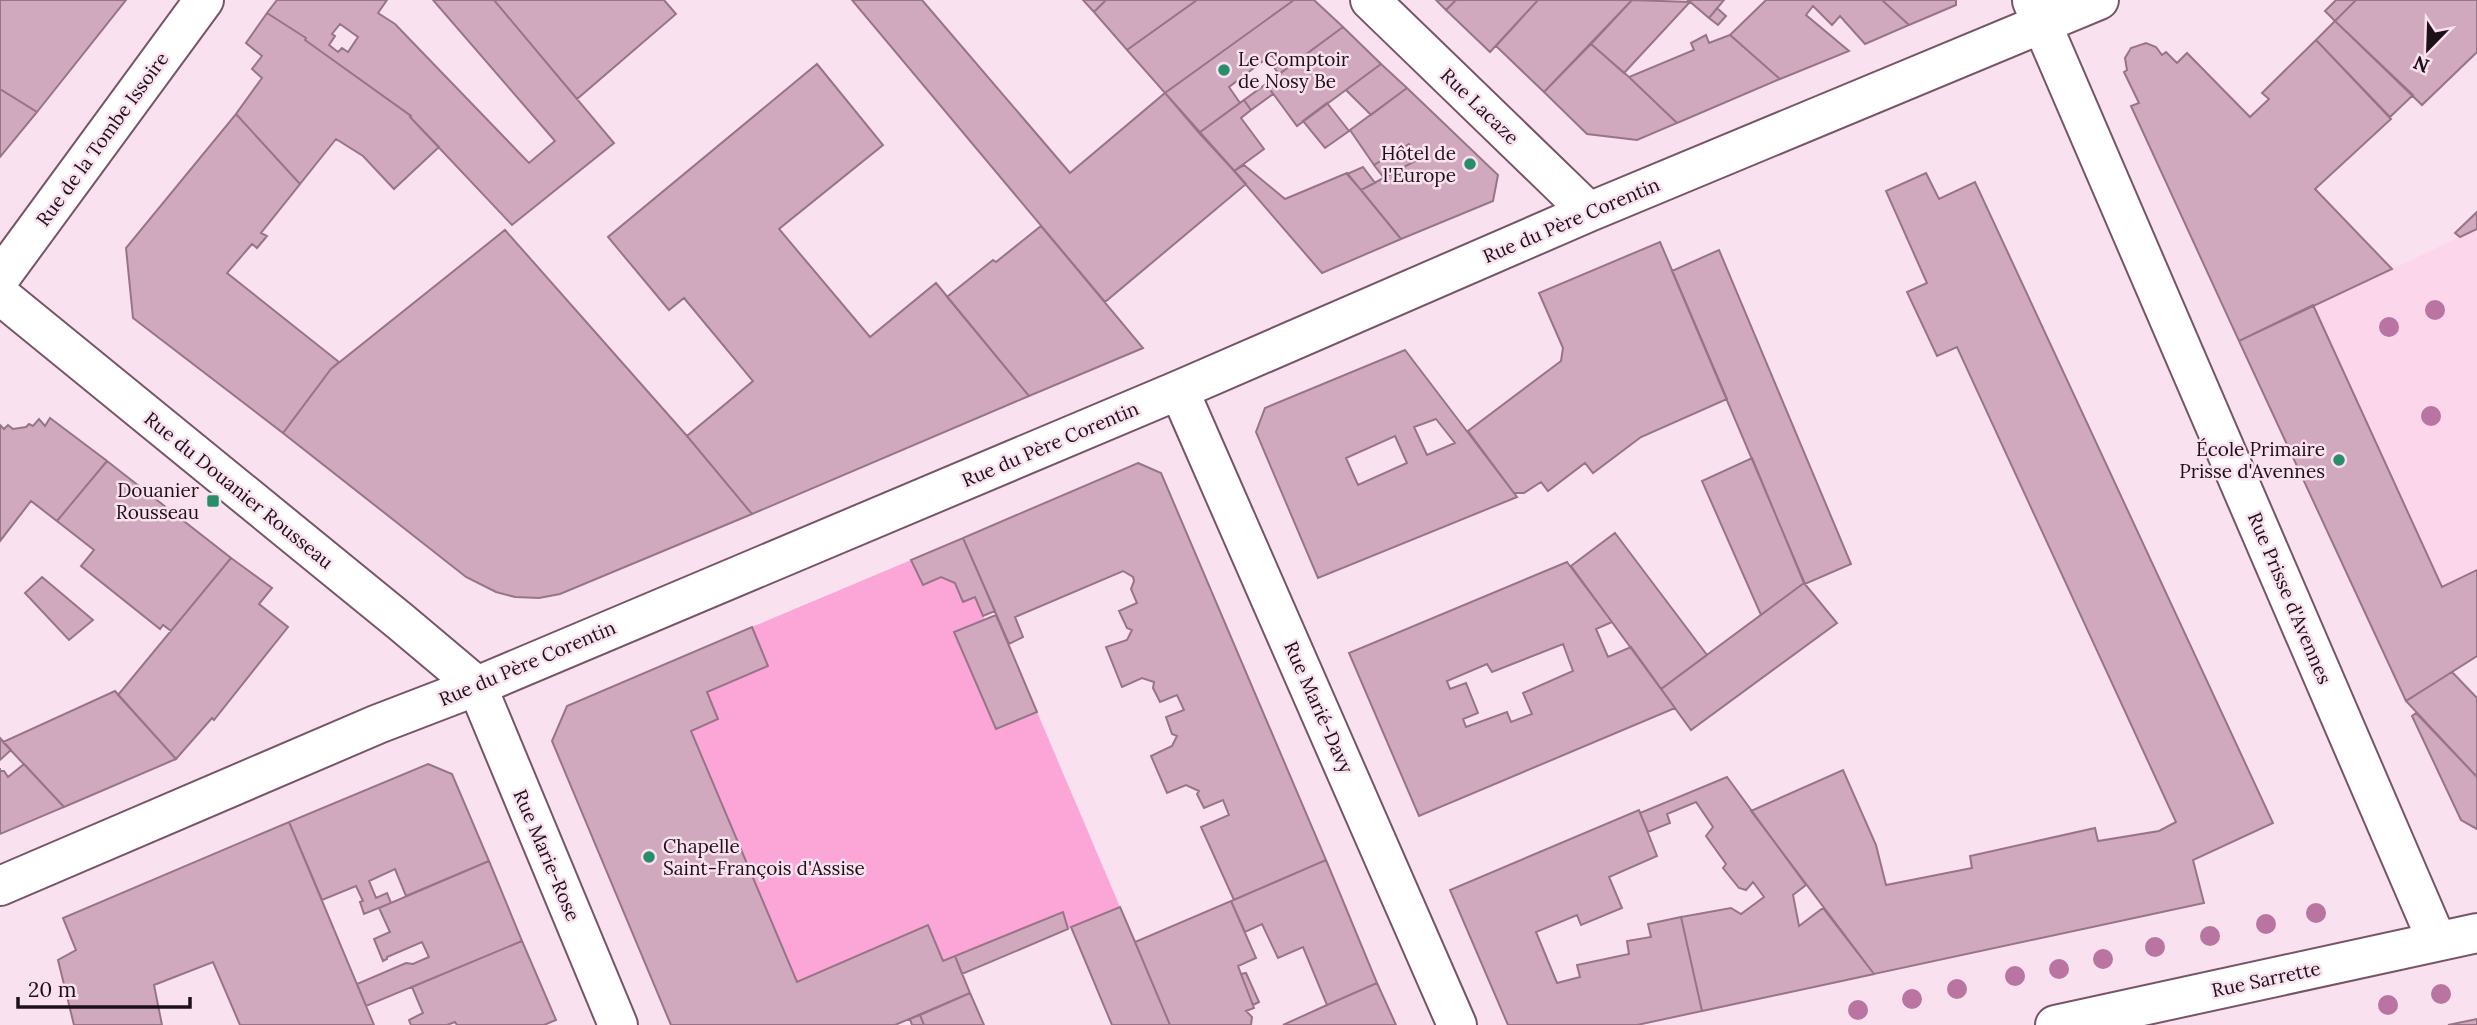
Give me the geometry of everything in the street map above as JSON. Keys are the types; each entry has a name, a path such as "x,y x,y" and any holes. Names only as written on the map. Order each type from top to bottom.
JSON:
{"street":[{"name":"Rue de la Tombe Issoire","path":"0,278 204,0"},
{"name":"Rue Lacaze","path":"1370,0 1589,212"},
{"name":"Rue du Père Corentin","path":"0,886 378,724 477,686 1179,390 1589,212 2037,12 2099,0"},
{"name":"Rue Prisse d'Avennes","path":"2037,12 2437,941"},
{"name":"Rue du Douanier Rousseau","path":"0,295 477,686"},
{"name":"Rue Marié-Davy","path":"1179,390 1457,1025"},
{"name":"Rue Marie-Rose","path":"477,686 618,1025"},
{"name":"Rue Sarrette","path":"2056,1025 2477,933"}],"shaded area":[{"path":"2477,229 2477,656 2406,701 2239,341"},
{"path":"911,560 923,585 941,577 955,583 963,602 975,597 985,620 954,632 996,729 1037,712 1120,907 1068,929 1062,912 943,961 928,925 797,982 691,731 718,719 707,692 768,666 752,627"}],"building":[{"path":"0,0 126,0 37,112 0,89"},
{"path":"277,0 387,0 378,13 395,24 529,163 555,141 433,0 494,0 614,143 512,225 411,116 305,40 306,38 267,13","holes":["340,24 358,37 348,52 342,48 338,52 329,45 335,36 332,34"]},
{"path":"494,0 664,0 676,14 577,99"},
{"path":"852,0 922,0 1070,173 1165,93 1246,184 1105,302"},
{"path":"1083,0 1106,0 1094,12"},
{"path":"1106,0 1197,0 1127,50 1094,12"},
{"path":"1197,0 1294,0 1165,93 1127,50"},
{"name":"Le Comptoir de Nosy Be","path":"1294,0 1314,0 1343,27 1279,74 1273,66 1278,62 1271,55 1229,87 1240,103 1199,133 1165,93"},
{"path":"1436,0 1456,0 1446,10"},
{"path":"1456,0 1538,0 1490,52 1446,10"},
{"path":"1538,0 1632,0 1544,92 1496,46"},
{"path":"1632,0 1690,2 1624,73 1591,44"},
{"path":"1688,0 1724,0 1709,18"},
{"path":"1766,0 1882,0 1909,25 1865,44 1840,16 1832,25 1813,6 1806,15 1849,51 1780,79 1730,35"},
{"path":"1882,0 1956,0 1956,5 1909,25"},
{"path":"2336,0 2356,0 2335,21 2325,11"},
{"path":"2356,0 2477,0 2477,52 2422,105 2335,21"},
{"path":"1717,8 1726,16 1718,25 1709,18"},
{"path":"267,13 306,38 305,40 411,116 439,147 394,189 363,156 336,139 300,184 236,114 262,78 252,69 262,56 246,43"},
{"path":"2335,21 2413,95 2390,117 2316,40"},
{"path":"1343,27 1381,64 1297,126 1266,84"},
{"path":"1706,35 1709,43 1730,35 1780,79 1677,123 1629,77 1694,50 1691,43"},
{"path":"2316,40 2391,119 2315,189 2392,269 2239,341 2131,106 2139,103 2124,72 2127,70 2125,58 2131,48 2146,43 2156,47 2162,55 2166,52 2177,63 2187,53 2250,117 2269,99 2262,93"},
{"path":"1591,44 1677,123 1637,140 1587,134 1544,92"},
{"path":"817,64 883,145 779,229 870,337 936,283 1029,396 752,514 687,436 753,381 684,298 669,310 608,237"},
{"path":"1381,64 1407,88 1371,115 1346,90"},
{"path":"1266,84 1273,94 1251,110 1244,100"},
{"path":"1407,88 1498,175 1493,201 1401,239 1361,190 1419,159 1409,144 1374,165 1350,130"},
{"path":"0,89 37,112 0,157"},
{"path":"1244,100 1251,110 1241,118 1264,149 1234,171 1199,133"},
{"path":"1327,103 1349,131 1325,148 1303,121"},
{"path":"236,114 300,184 261,233 267,236 257,248 252,244 227,273 339,362 283,433 133,318 126,248"},
{"path":"1409,144 1419,159 1384,178 1374,165"},
{"path":"1244,165 1285,199 1347,173 1401,239 1322,273 1234,171"},
{"path":"1363,167 1375,183 1361,190 1347,174"},
{"path":"1926,173 1939,199 1975,182 2273,823 2193,860 2204,903 1874,974 1751,811 1843,770 1876,845 1886,885 1972,868 1970,856 2095,828 2098,841 2159,831 2176,822 1957,347 1937,356 1907,292 1927,283 1886,191"},
{"path":"2477,212 2477,229 2460,237 2455,233"},
{"path":"1041,226 1143,348 1029,396 947,297"},
{"path":"505,230 687,436 752,514 560,594 539,598 515,597 496,592 466,577 283,433 331,369"},
{"path":"1660,242 1727,399 1641,437 1593,473 1585,463 1548,491 1541,482 1524,493 1514,493 1468,431 1561,361 1563,348 1539,293"},
{"path":"1719,250 1851,564 1805,584 1672,271"},
{"name":"École Primaire Prisse d'Avennes","path":"2313,305 2442,587 2477,570 2477,656 2406,701 2239,341"},
{"path":"1405,350 1517,497 1318,578 1256,432 1265,408","holes":["1436,419 1455,443 1427,455 1414,427","1395,436 1407,463 1358,485 1346,458"]},
{"path":"50,418 107,461 57,521 31,501 0,541 0,425 4,429 8,425 13,429 29,424 33,426 39,419 45,426"},
{"path":"1752,458 1804,583 1761,615 1702,481"},
{"path":"107,461 231,558 171,631 163,625 160,629 81,566 94,550 57,521"},
{"path":"1138,463 1161,473 1326,860 1234,900 1201,827 1229,815 1223,800 1204,808 1197,794 1199,791 1186,785 1167,793 1151,756 1172,746 1177,736 1172,734 1166,717 1184,710 1177,695 1160,702 1153,688 1154,682 1142,678 1122,687 1106,647 1127,640 1132,630 1127,628 1119,611 1137,603 1131,589 1133,577 1123,571 1015,617 1023,637 1009,644 963,538"},
{"path":"1615,533 1707,655 1661,689 1571,566"},
{"path":"963,538 995,611 983,616 975,597 963,602 955,583 941,577 923,585 911,560"},
{"path":"231,558 272,588 259,604 288,627 214,720 212,718 176,759 118,695"},
{"path":"1567,562 1612,622 1596,629 1608,657 1631,647 1675,708 1419,816 1349,653","holes":["1563,644 1573,671 1523,693 1532,714 1511,722 1507,712 1466,727 1463,719 1478,713 1466,683 1450,689 1447,681 1487,664 1492,672"]},
{"path":"42,577 93,620 69,640 25,593"},
{"path":"1804,583 1837,623 1691,730 1661,689"},
{"path":"996,615 1037,712 996,729 954,632"},
{"path":"752,627 768,666 707,692 718,719 691,731 797,982 928,925 943,961 955,956 970,993 895,1025 671,1025 552,741 567,706"},
{"path":"2452,672 2477,698 2477,777 2406,701"},
{"path":"115,691 176,759 64,807 3,742"},
{"path":"2416,713 2477,777 2477,829 2461,820 2412,716"},
{"path":"0,738 11,750 0,760"},
{"path":"24,764 64,807 0,834 0,771 4,771 8,777"},
{"path":"428,764 452,774 489,861 406,896 395,869 369,881 376,898 387,893 391,903 364,914 360,902 363,901 356,886 322,900 289,822"},
{"path":"1727,777 1806,885 1793,895 1799,926 1823,908 1874,974 1702,1011 1681,917 1731,908 1741,914 1764,897 1753,882 1746,890 1739,888 1723,868 1726,864 1706,836 1713,827 1696,802 1667,814 1670,823 1648,832 1640,813"},
{"path":"1639,810 1657,856 1609,877 1622,908 1581,925 1577,915 1536,932 1557,983 1580,977 1577,965 1629,954 1627,941 1651,937 1648,924 1681,917 1702,1011 1637,1025 1508,1025 1450,890"},
{"path":"289,822 374,1025 240,1025 213,962 154,985 162,1025 74,1025 58,960 76,950 63,918"},
{"path":"1326,860 1377,983 1327,1005 1303,947 1278,958 1262,924 1245,932 1231,901"},
{"path":"489,861 522,941 366,1006 357,984 406,963 413,964 429,957 422,942 383,961 374,939 390,932 379,908"},
{"path":"1231,901 1256,958 1238,966 1254,1008 1246,1011 1252,1017 1251,1025 1170,1025 1135,942"},
{"path":"1120,907 1170,1025 1112,1025 1071,927"},
{"path":"1063,912 1068,929 962,974 955,956"},
{"path":"522,941 556,1020 544,1025 457,1025 455,1022 447,1025 411,1025 409,1020 423,1013 412,987"},
{"path":"1246,973 1259,1002 1253,1005 1241,974"},
{"path":"1377,983 1396,1025 1283,1025 1327,1005"},
{"path":"970,993 984,1025 924,1025 920,1015"},
{"path":"920,1015 924,1025 912,1025 910,1019"},
{"path":"2477,1019 2477,1025 2448,1025"}],"place":[{"name":"Le Comptoir de Nosy Be","path":"1224,70"},
{"name":"Hôtel de l'Europe","path":"1470,164"},
{"name":"École Primaire Prisse d'Avennes","path":"2339,460"},
{"name":"Douanier Rousseau","path":"213,501"},
{"name":"Chapelle Saint-François d'Assise","path":"649,857"}]}
